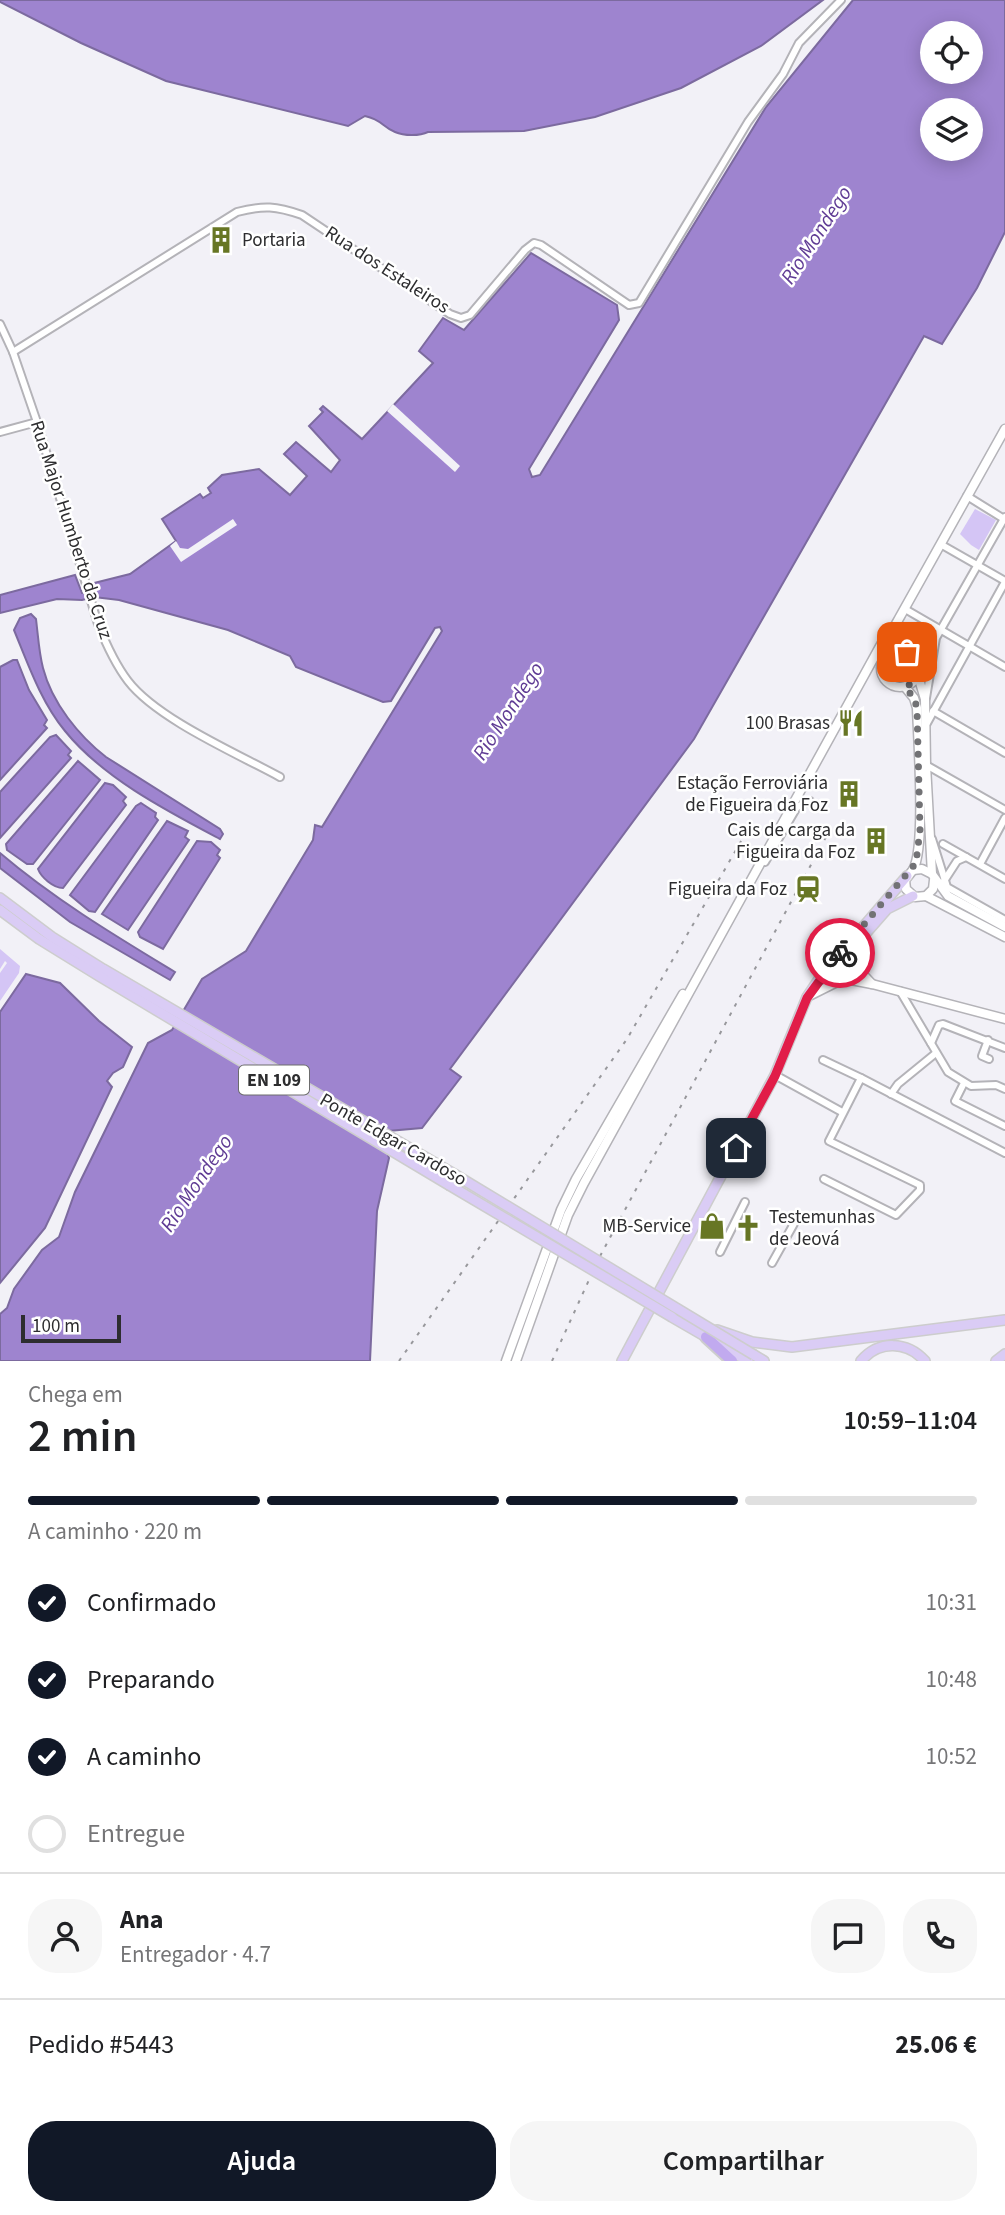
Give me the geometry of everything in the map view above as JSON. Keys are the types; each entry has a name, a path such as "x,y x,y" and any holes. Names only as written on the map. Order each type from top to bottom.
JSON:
{"highway":[{"path":"708,1333 732,1361"}],"main road":[{"path":"884,678 882,660 886,641 1005,429"},
{"path":"892,631 890,638 898,649 917,660 926,699 926,765 933,877 933,889 926,896"},
{"path":"506,1361 561,1210 749,883 883,641 892,631"},
{"path":"861,681 882,660 898,649"},
{"path":"861,681 874,677 884,678 893,685 905,687 913,683 919,672"},
{"path":"622,1361 775,1076 807,998 916,863 920,830 917,708 914,698 905,687"},
{"path":"910,873 922,869 933,877 948,896 1005,928"},
{"path":"910,873 906,889 913,896"},
{"path":"838,962 854,948 887,909 913,896 926,896 1005,937"},
{"name":"Ponte Edgar Cardoso","path":"0,898 52,937 103,969 708,1333"},
{"name":"Ponte Edgar Cardoso","path":"0,910 39,939 99,976 751,1358"},
{"path":"807,998 846,979 855,971 854,948"},
{"path":"838,962 850,961 872,984"},
{"path":"838,962 839,975 846,979 1005,1019"},
{"path":"516,1361 580,1181"},
{"path":"708,1333 771,1346 792,1347 1005,1320"},
{"path":"861,1361 868,1353 893,1344 906,1347 925,1361"},
{"path":"996,1361 1005,1354"},
{"name":"EN 109","path":"751,1358 764,1361"}],"street":[{"name":"Rua dos Estaleiros","path":"13,352 237,212 257,207 277,206 302,215 450,314 461,318 470,315 534,243 541,245 629,305 639,303 748,122 783,74 799,43 841,0"},
{"name":"Rua Major Humberto da Cruz","path":"0,324 13,352 37,422 98,624 110,653 129,682 152,705 281,777"},
{"path":"0,432 37,422"},
{"path":"926,699 936,638 1004,518 967,496"},
{"path":"926,724 1005,581 942,545"},
{"path":"905,609 1005,667"},
{"path":"917,660 936,638"},
{"path":"919,672 932,655"},
{"path":"933,711 1005,753"},
{"path":"926,765 1005,810"},
{"path":"749,883 760,872 797,807 810,801"},
{"path":"980,864 1005,818"},
{"path":"929,830 947,887 1005,920"},
{"path":"943,844 1005,879"},
{"path":"944,881 957,861 966,857"},
{"path":"900,991 948,1072 971,1086 996,1085 1005,1089"},
{"path":"931,1043 939,1025 943,1024 1005,1048"},
{"path":"988,1040 982,1056 989,1059"},
{"path":"891,1094 898,1084 936,1053"},
{"path":"823,1060 1005,1153"},
{"path":"775,1076 842,1112"},
{"path":"824,1179 896,1215 920,1190 920,1185 829,1141 862,1078"},
{"path":"964,1083 956,1101 1005,1126"},
{"path":"720,1252 745,1202"},
{"path":"772,1263 796,1220"}],"shaded area":[{"path":"975,509 996,520 979,550 960,534"},
{"path":"900,655 910,659 914,669 910,679 900,683 890,679 886,669 890,659"},
{"path":"0,949 20,966 19,973 0,1001 0,973 7,963 5,961 0,969"}],"water":[{"path":"0,0 823,0 761,46 681,88 595,117 524,131 428,132 412,135 395,132 365,116 348,126 166,81 81,43"},
{"name":"Rio Mondego","path":"853,0 1005,0 1005,232 977,288 942,344 924,336 694,739 450,1069 461,1077 422,1128 388,1131 384,1143 389,1158 377,1211 370,1361 0,1361 0,1314 7,1308 14,1289 42,1250 59,1237 75,1192 148,1043 172,1030 202,979 246,951 313,840 315,825 322,827 442,631 440,627 435,628 391,701 383,702 296,667 290,656 228,630 119,600 94,597 82,600 57,599 0,613 0,595 75,575 82,593 91,592 90,584 130,574 176,541 162,519 200,494 203,498 211,493 208,488 222,475 259,469 290,495 307,476 284,454 296,442 331,472 340,460 309,426 323,412 320,409 323,406 362,439 433,363 419,351 443,318 464,330 531,253 617,305 619,320 529,469 532,477 540,475 766,107"},
{"path":"31,614 36,619 40,656 47,681 60,706 77,729 106,757 220,829 223,834 220,839 137,792 98,764 65,731 42,695 14,630 20,618"},
{"path":"17,660 29,690 47,720 44,725 47,728 0,780 0,667"},
{"path":"56,735 71,751 68,755 71,758 0,838 0,792 50,737"},
{"path":"78,761 100,780 33,864 27,864 7,850 6,844"},
{"path":"105,783 113,785 126,797 123,801 126,805 63,888 51,884 38,869"},
{"path":"141,803 156,813 158,820 95,912 89,911 70,895 136,806"},
{"path":"167,821 188,831 185,837 189,840 128,930 102,914"},
{"path":"197,841 211,842 220,850 217,855 220,858 163,949 140,937 138,932"},
{"path":"0,853 63,901 175,972 170,980 70,922 0,868"},
{"path":"26,974 60,983 99,1021 132,1047 123,1067 107,1081 112,1087 45,1228 0,1283 0,1012"}],"pier":[{"path":"393,404 460,466 455,472 387,411"},
{"path":"233,519 237,525 181,562 170,546 176,541 180,548 188,549"}],"railway":[{"path":"399,1361 627,1039 755,817"},
{"path":"552,1361 599,1258 833,824"}],"way so far":[{"path":"840,953 913,870 916,863 920,830 917,708 914,698 905,687 916,680 920,669 915,657 907,652"}],"place":[{"name":"Portaria","path":"221,240"},
{"name":"100 Brasas","path":"851,723"},
{"name":"Estação Ferroviária de Figueira da Foz","path":"849,794"},
{"name":"Cais de carga da Figueira da Foz","path":"876,841"},
{"name":"Figueira da Foz","path":"808,889"},
{"name":"MB-Service","path":"712,1226"},
{"name":"Testemunhas de Jeová","path":"748,1228"}],"route":[{"path":"736,1148 775,1076 807,998 840,953"}]}
